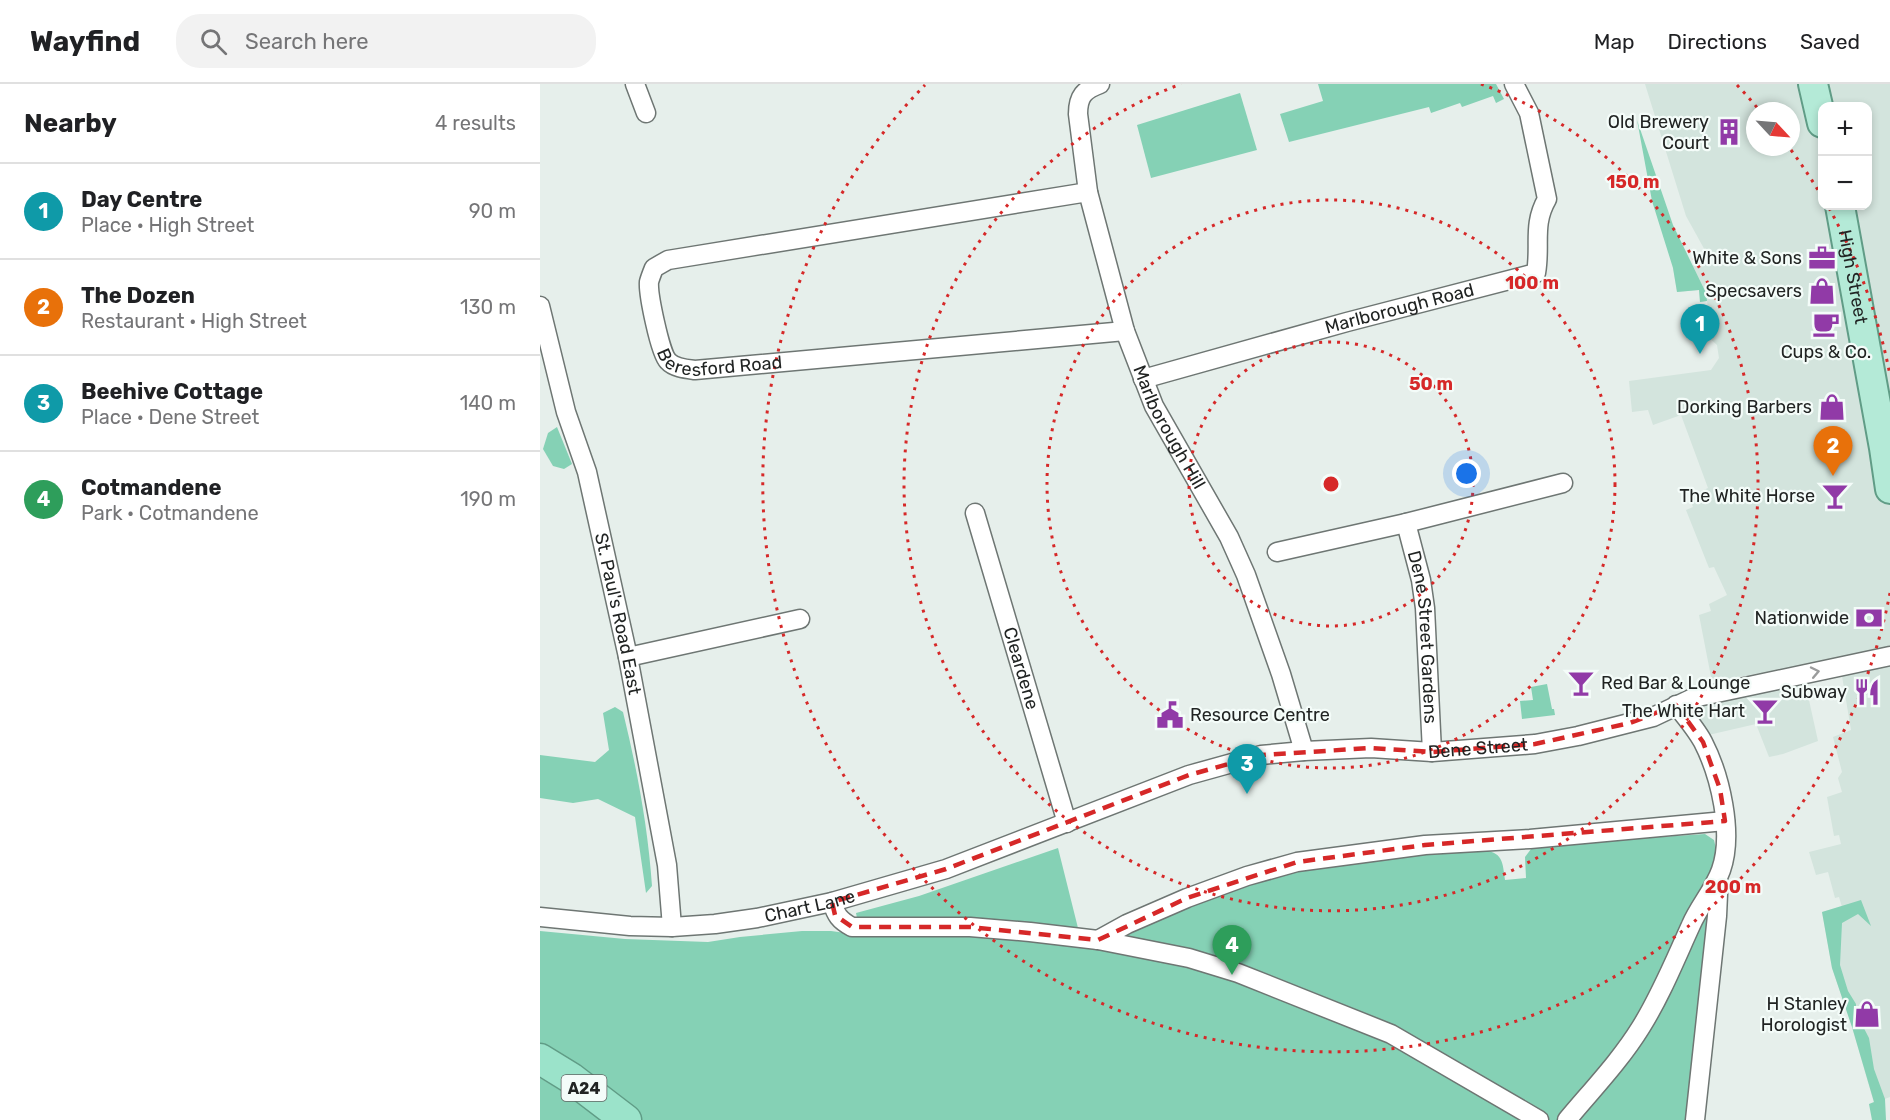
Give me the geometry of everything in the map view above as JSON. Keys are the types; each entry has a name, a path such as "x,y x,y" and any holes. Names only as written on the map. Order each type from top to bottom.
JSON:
{"highway":[{"name":"A24","path":"540,1059 571,1078 626,1120"}],"main road":[{"path":"1813,84 1818,106"},
{"name":"High Street","path":"1841,210 1889,478"}],"street":[{"path":"635,84 646,113"},
{"name":"Marlborough Road","path":"1143,379 1401,307 1536,273 1539,255 1537,228 1540,210 1547,199 1529,113 1514,84"},
{"name":"Marlborough Hill","path":"1092,88 1078,101 1088,192 1125,332 1154,406 1229,537 1246,575 1281,674 1304,751"},
{"name":"Beresford Road","path":"1088,192 661,262 654,268 649,283 662,351 668,362 695,370 1125,332"},
{"name":"St. Paul's Road East","path":"540,306 566,412 587,472 628,657 667,866 672,927"},
{"name":"Dene Street Gardens","path":"1277,552 1406,523 1563,483"},
{"name":"Cleardene","path":"975,513 1067,823"},
{"name":"Dene Street Gardens","path":"1406,523 1421,580 1425,608 1432,752"},
{"path":"628,657 800,619"},
{"name":"Dene Street","path":"1067,823 1189,775 1261,755 1371,748 1432,752 1535,744 1653,717 1693,698 1890,656"},
{"path":"1567,1120 1639,1030 1668,977 1692,923 1722,869 1725,821 1720,789 1703,742 1676,705"},
{"path":"1098,940 1126,924 1187,898 1247,876 1297,862 1425,845 1530,839 1725,821"},
{"name":"Chart Lane","path":"540,917 630,926 672,927 757,918 832,902 946,869 1067,823"},
{"path":"1695,1120 1717,916 1718,894 1714,885"},
{"path":"832,902 836,915 852,927 970,927 1098,940 1189,958 1238,973 1391,1034 1539,1120"}],"highlighted area":[{"path":"1676,705 1703,742 1720,789 1725,821 1425,845 1297,862 1187,898 1098,940 970,927 852,927 835,915 832,902 946,869 1189,775 1261,755 1371,748 1432,752 1535,744 1630,723"}],"shaded area":[{"path":"1645,84 1890,84 1890,651 1769,683 1760,673 1712,682 1699,615 1711,611 1709,604 1727,595 1714,567 1709,568 1686,510 1693,507 1689,497 1708,488 1681,415 1653,425 1648,410 1632,412 1629,381 1711,370 1719,358 1717,345 1707,336 1705,323 1710,322 1707,301 1700,302 1699,290 1677,292 1673,268 1712,263 1686,216"},
{"path":"1890,661 1890,1097 1874,1103 1832,968 1822,912 1842,907 1839,897 1835,898 1828,872 1816,875 1809,852 1841,844 1839,835 1834,836 1827,797 1842,792 1838,778 1842,772 1833,737 1851,730 1842,676 1845,672"},
{"path":"1805,682 1818,741 1783,754 1769,757 1756,724 1704,736 1695,715 1695,705"}],"green space":[{"path":"1318,84 1496,84 1504,99 1496,103 1493,96 1462,107 1460,103 1431,113 1429,107 1289,142 1280,114 1323,101"},
{"path":"1240,93 1257,150 1151,178 1137,125"},
{"path":"1637,120 1673,225 1706,293 1707,301 1700,302 1699,290 1677,292 1673,268 1652,201"},
{"path":"557,427 572,464 564,469 553,466 543,449 548,433"},
{"path":"1547,684 1555,715 1522,719 1520,701 1533,700 1531,687"},
{"path":"615,707 623,712 641,798 652,886 646,893 635,817 598,799 573,803 540,798 540,755 595,762 609,750 603,713"},
{"path":"1705,834 1714,840 1717,853 1688,1120 641,1120 614,1097 540,1048 540,931 625,939 708,942 802,931 853,934 856,913 919,896 1058,848 1078,928 1093,932 1127,934 1133,926 1281,870 1476,848 1499,857 1505,880 1526,878 1525,857 1531,849 1540,845"},
{"path":"1861,900 1871,926 1858,914 1842,923 1840,965 1848,991 1856,1004 1856,1013 1869,1038 1874,1069 1885,1099 1886,1120 1872,1120 1869,1104 1874,1102 1832,968 1822,912"},
{"path":"540,1078 577,1100 601,1120 540,1120"}],"place":[{"name":"Old Brewery Court","path":"1729,132"},
{"name":"White & Sons","path":"1822,258"},
{"name":"Specsavers","path":"1822,291"},
{"name":"Cups & Co.","path":"1826,324"},
{"name":"Day Centre","path":"1700,354"},
{"name":"Dorking Barbers","path":"1832,407"},
{"name":"The Dozen","path":"1833,476"},
{"name":"The White Horse","path":"1835,496"},
{"name":"Nationwide","path":"1869,618"},
{"name":"Red Bar & Lounge","path":"1581,683"},
{"name":"Subway","path":"1867,692"},
{"name":"The White Hart","path":"1765,711"},
{"name":"Resource Centre","path":"1170,715"},
{"name":"Beehive Cottage","path":"1247,794"},
{"name":"Cotmandene","path":"1232,975"},
{"name":"H Stanley Horologist","path":"1867,1014"}]}
